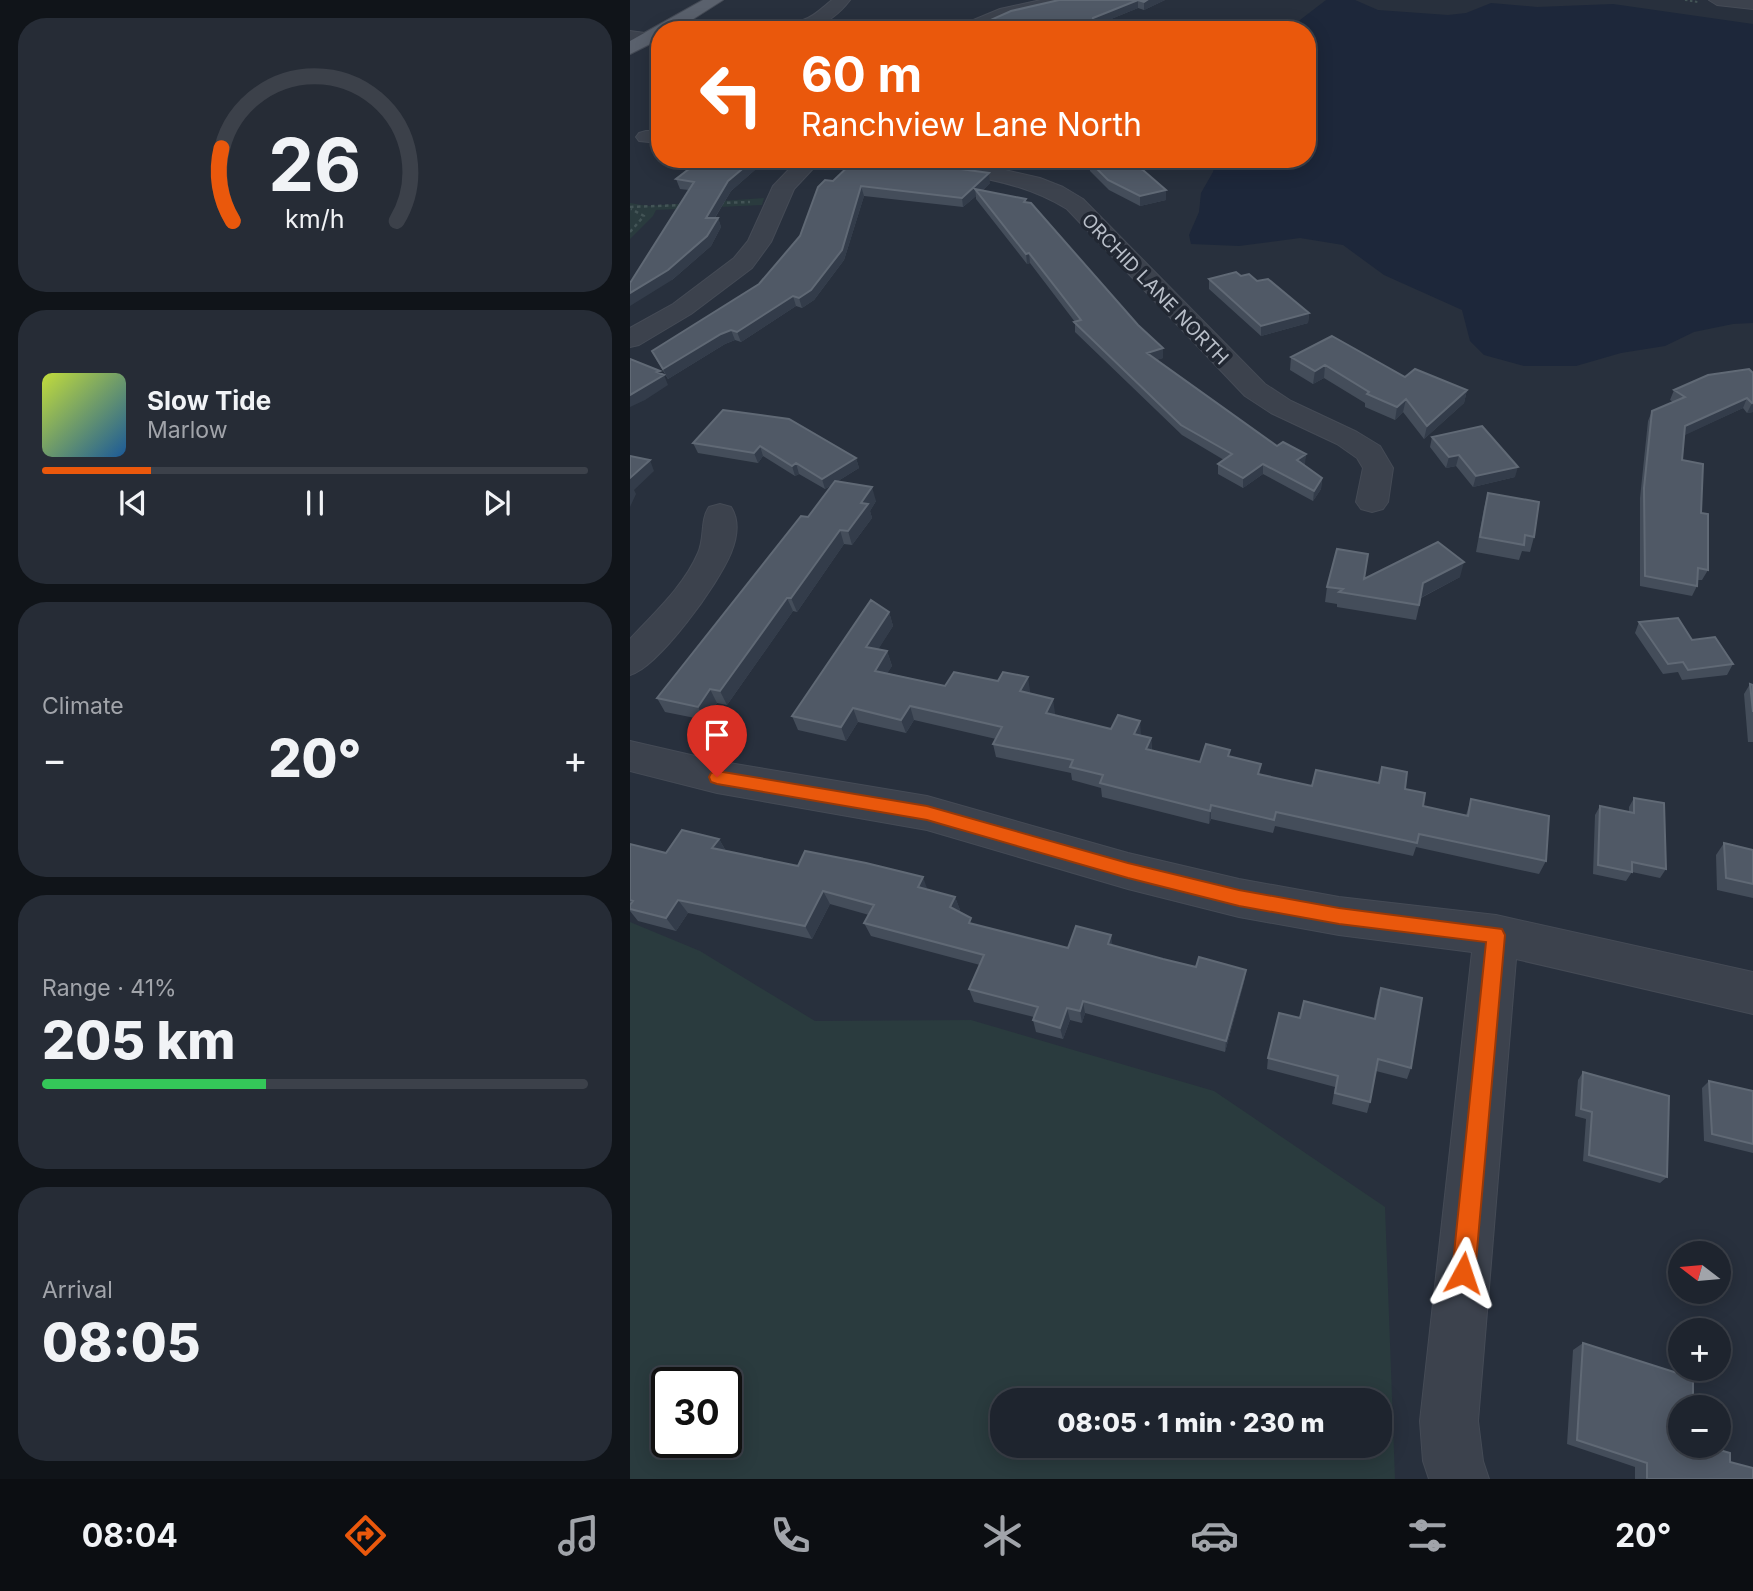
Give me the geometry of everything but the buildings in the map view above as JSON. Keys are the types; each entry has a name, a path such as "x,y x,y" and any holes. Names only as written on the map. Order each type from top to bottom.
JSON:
{"main road":[{"path":"664,21 691,0"},
{"path":"677,21 715,0"},
{"path":"630,49 651,36"}],"street":[{"path":"817,21 842,0"},
{"path":"987,21 1006,13 1063,0"},
{"path":"1717,0 1753,5"},
{"path":"630,339 682,309 743,263 759,242 775,201 784,186 802,168"},
{"name":"ORCHID LANE NORTH","path":"947,168 995,174 1044,185 1075,204 1255,390 1281,407 1347,438 1368,452 1378,468 1372,502"},
{"path":"630,662 696,583 712,559 721,535 720,514"},
{"path":"630,756 717,777 927,813 1128,871 1239,898 1339,916 1496,935 1753,993"},
{"path":"1459,1479 1453,1461 1449,1422 1496,935"}],"path":[{"path":"710,204 775,201"},
{"path":"630,208 686,205"},
{"path":"630,208 644,216 630,232"}],"shaded area":[{"path":"764,198 762,205 656,210 630,239 630,203 648,206"},
{"path":"630,922 700,951 815,1021 971,1020 1214,1091 1385,1207 1392,1388 990,1388 990,1458 1392,1458 1392,1397 1395,1479 630,1479"}],"water":[{"path":"1326,0 1355,0 1378,10 1448,15 1466,13 1491,3 1537,7 1613,4 1753,24 1753,323 1694,332 1665,346 1621,353 1576,366 1524,366 1484,355 1470,341 1462,310 1384,275 1343,245 1300,238 1239,246 1191,244 1189,235 1199,212 1201,193 1214,168 1316,168 1316,21 1299,21"}],"route":[{"path":"717,777 927,813 1128,871 1239,898 1339,916 1496,935 1463,1273"}]}
